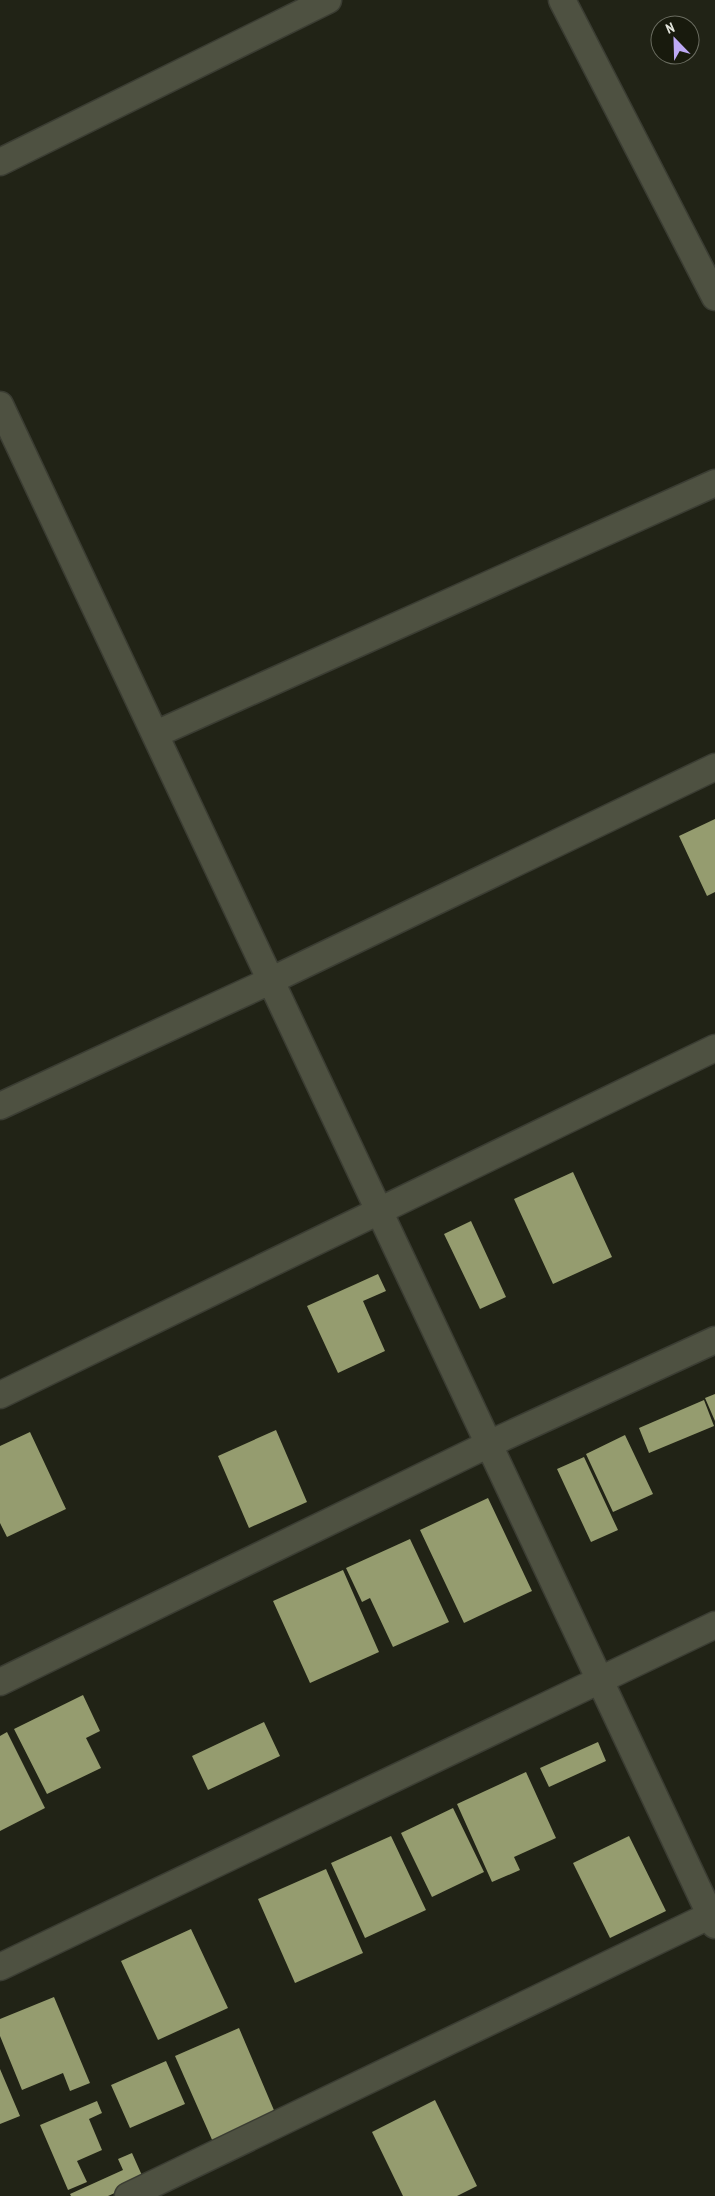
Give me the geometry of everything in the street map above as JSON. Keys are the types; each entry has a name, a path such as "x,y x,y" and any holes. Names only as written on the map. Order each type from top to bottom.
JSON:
{"street":[{"path":"0,162 328,0"},
{"path":"562,0 715,296"},
{"path":"0,405 713,1918 128,2196"},
{"path":"156,734 715,484"},
{"path":"0,1106 272,980 715,767"},
{"path":"0,1396 715,1048"},
{"path":"0,1682 489,1444 715,1340"},
{"path":"0,1968 600,1679 715,1626"}],"building":[{"path":"715,819 715,892 707,896 679,836"},
{"path":"573,1172 612,1257 553,1284 514,1199"},
{"path":"471,1221 506,1297 480,1309 444,1234"},
{"path":"378,1274 386,1291 363,1301 385,1351 338,1373 307,1306"},
{"path":"715,1394 715,1421 705,1398"},
{"path":"704,1400 714,1426 649,1453 639,1428"},
{"path":"276,1430 307,1502 249,1528 218,1456"},
{"path":"30,1432 66,1509 7,1537 0,1523 0,1446"},
{"path":"625,1435 653,1494 613,1512 586,1454"},
{"path":"584,1457 618,1530 591,1542 557,1469"},
{"path":"488,1498 532,1591 464,1623 420,1530"},
{"path":"410,1539 449,1622 393,1647 370,1598 362,1602 346,1568"},
{"path":"343,1570 379,1652 310,1683 273,1601"},
{"path":"83,1695 100,1731 86,1738 101,1768 47,1794 14,1729"},
{"path":"264,1722 280,1756 208,1790 192,1756"},
{"path":"7,1732 45,1808 0,1831 0,1736"},
{"path":"598,1742 606,1761 549,1787 540,1768"},
{"path":"526,1772 556,1838 514,1857 520,1870 492,1882 457,1804"},
{"path":"453,1808 484,1872 432,1897 401,1833"},
{"path":"391,1836 426,1910 365,1938 331,1863"},
{"path":"629,1836 666,1911 610,1938 573,1863"},
{"path":"326,1869 363,1953 295,1983 258,1899"},
{"path":"191,1929 228,2008 158,2040 121,1961"},
{"path":"54,1997 90,2083 70,2091 63,2073 22,2090 0,2036 0,2019"},
{"path":"239,2028 276,2115 213,2142 175,2056"},
{"path":"166,2061 185,2104 130,2128 111,2085"},
{"path":"0,2069 20,2116 0,2124"},
{"path":"435,2100 477,2186 457,2196 403,2196 372,2132"},
{"path":"97,2101 102,2113 89,2119 102,2150 77,2161 87,2182 68,2190 40,2125"},
{"path":"132,2153 144,2180 108,2196 71,2196 70,2194 123,2170 118,2159"}]}
